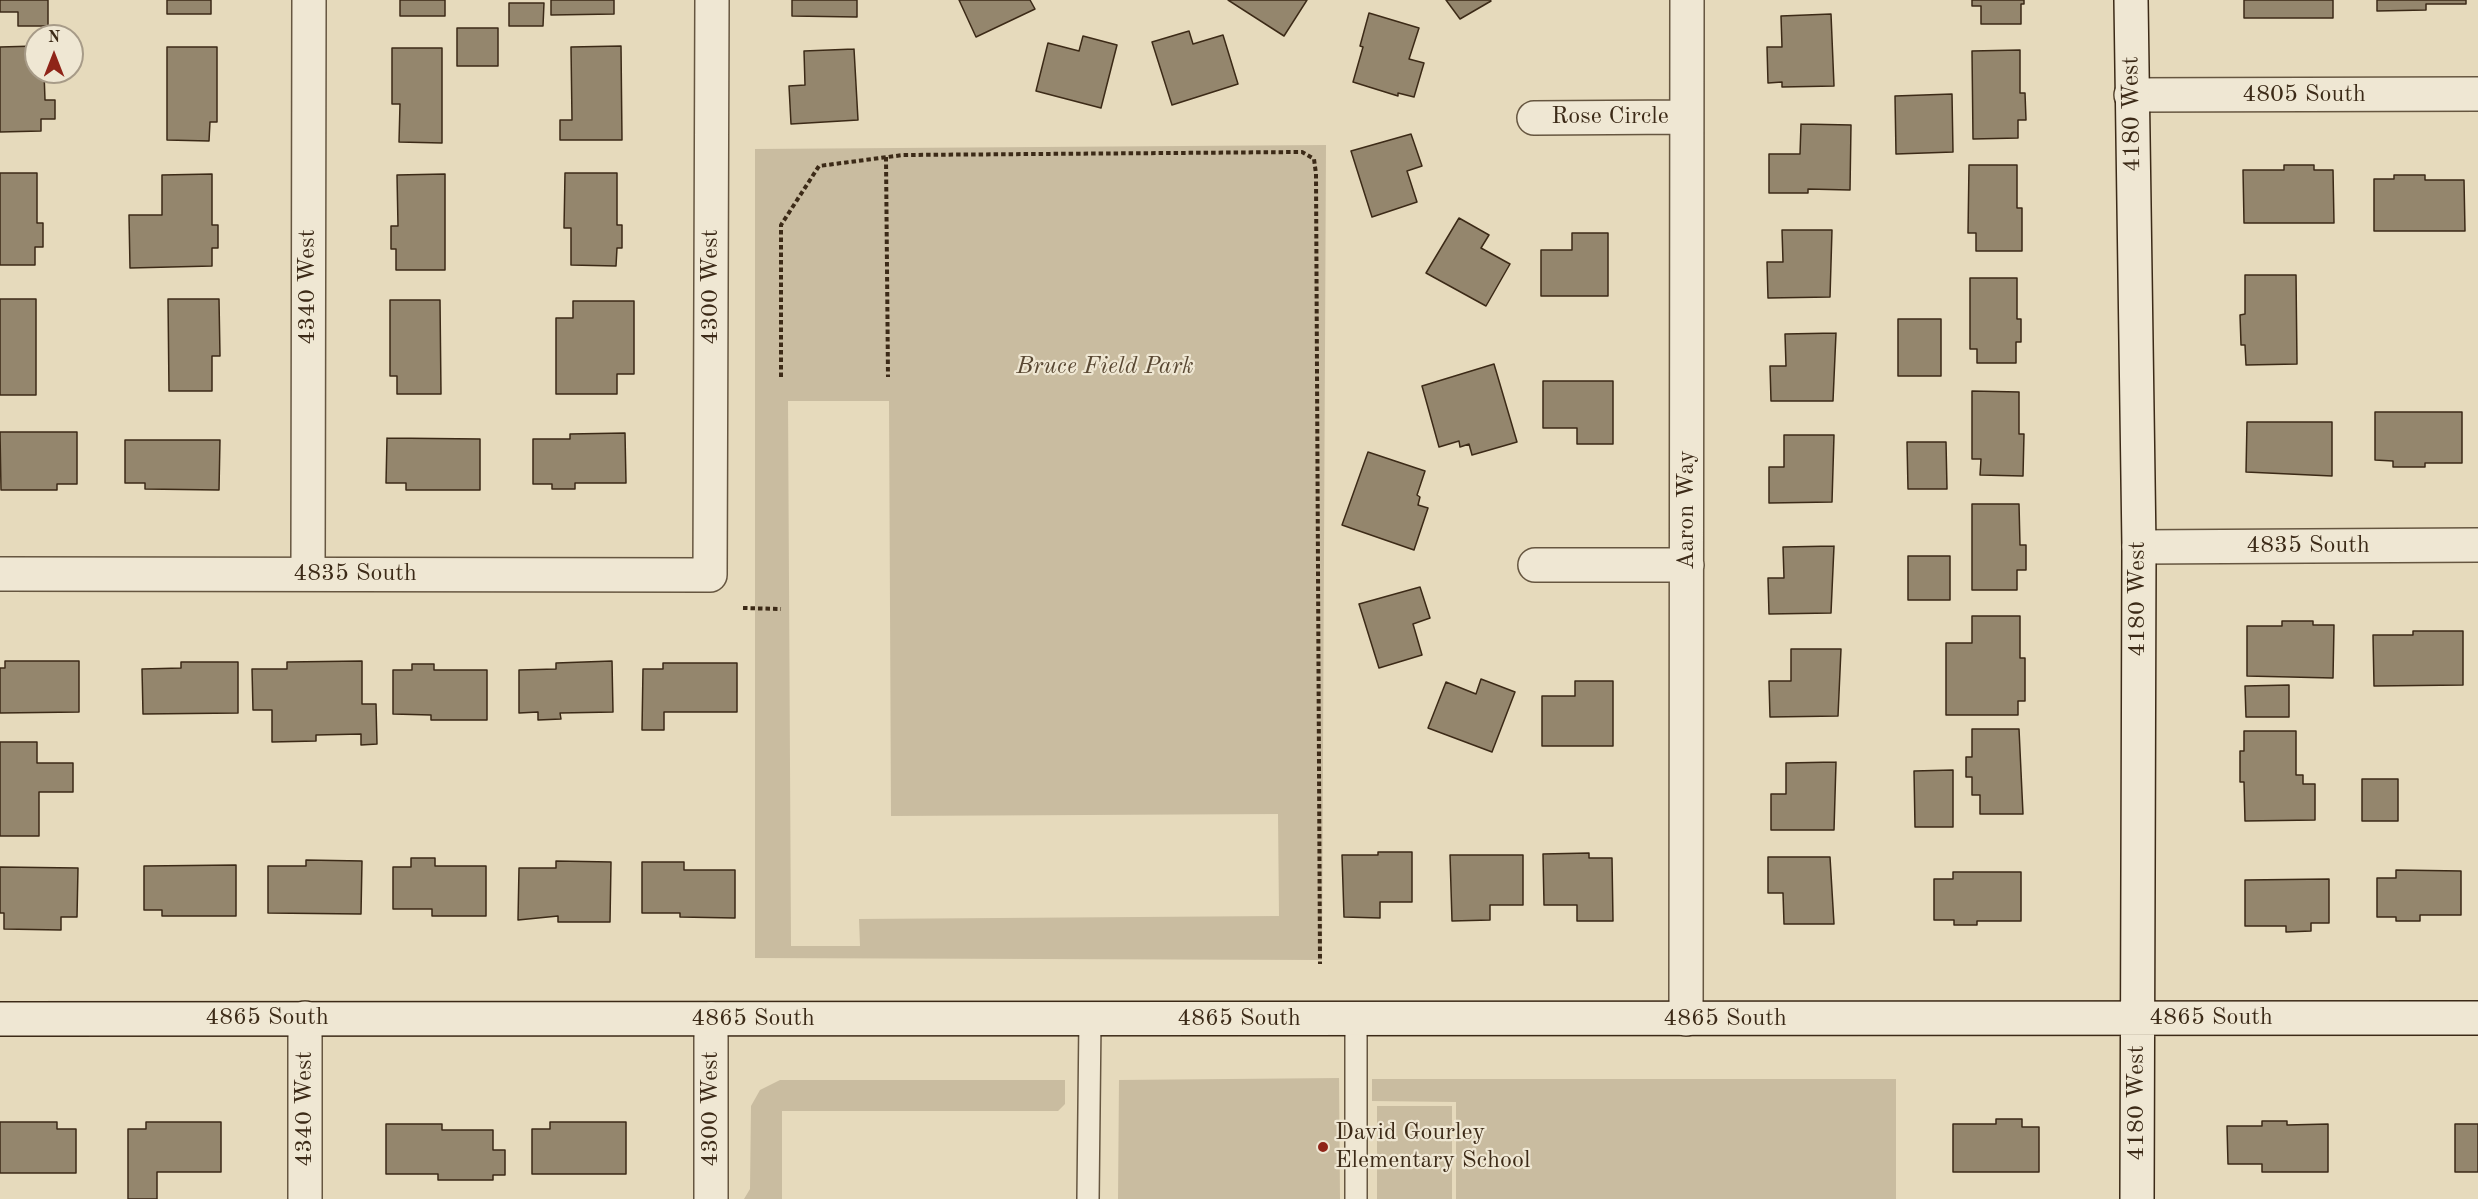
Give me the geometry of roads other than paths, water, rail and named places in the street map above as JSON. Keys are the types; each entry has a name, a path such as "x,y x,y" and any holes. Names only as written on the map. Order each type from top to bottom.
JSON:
{"street":[{"name":"4340 West","path":"308,574 309,0"},
{"name":"4300 West","path":"710,575 712,0"},
{"name":"Aaron Way","path":"1686,1019 1687,0"},
{"name":"4180 West","path":"2131,0 2139,547 2137,1199"},
{"name":"4805 South","path":"2131,96 2478,94"},
{"name":"Rose Circle","path":"1534,118 1686,117"},
{"name":"4835 South","path":"2139,547 2478,545"},
{"path":"1535,565 1688,565"},
{"name":"4835 South","path":"0,574 710,575"},
{"name":"4340 West","path":"305,1018 305,1199"},
{"name":"4865 South","path":"0,1019 2478,1018"},
{"name":"4300 West","path":"711,1019 711,1199"}],"lane":[{"path":"1088,1199 1090,1019"},
{"path":"1356,1019 1356,1199"}],"place":[{"name":"David Gourley Elementary School","path":"1323,1147"}],"park label":[{"name":"Bruce Field Park","path":"1105,367"}]}
